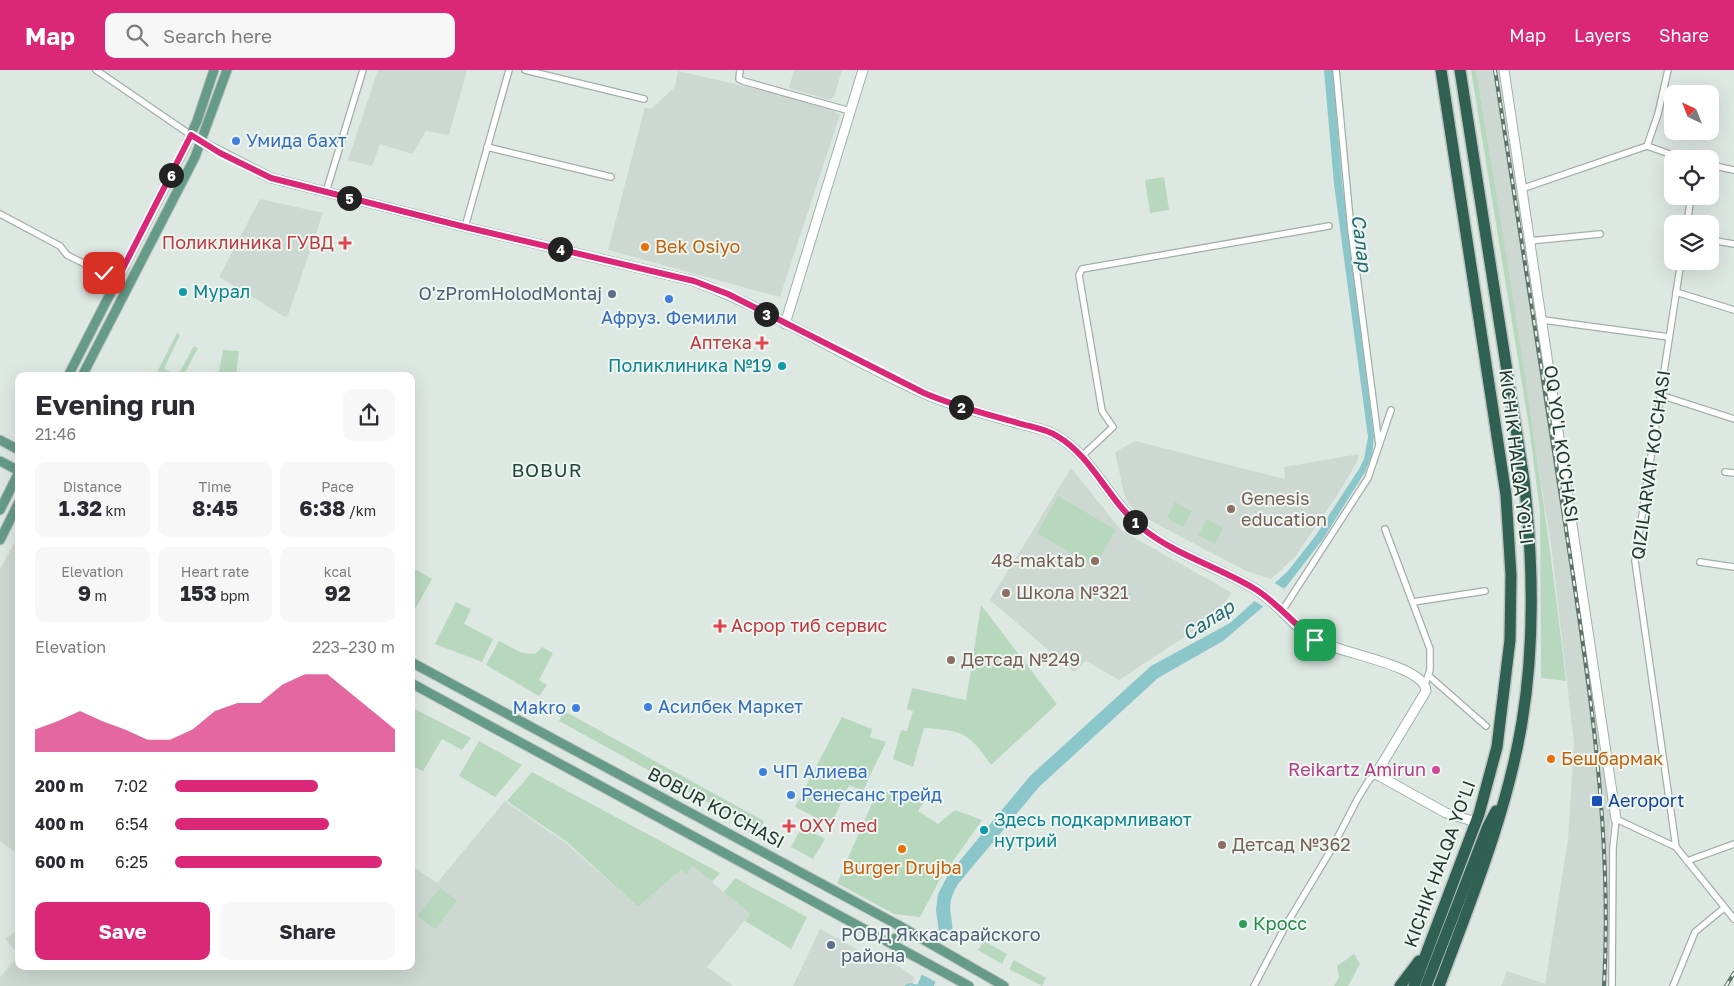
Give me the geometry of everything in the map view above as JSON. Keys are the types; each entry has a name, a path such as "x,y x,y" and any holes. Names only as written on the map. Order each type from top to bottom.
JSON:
{"highway":[{"name":"KICHIK HALQA YO'LI","path":"1414,986 1476,822 1494,761 1506,686 1512,608 1506,495 1442,70"},
{"name":"KICHIK HALQA YO'LI","path":"1439,986 1492,828 1506,793 1519,740 1526,688 1530,600 1528,526 1524,480 1460,70"},
{"path":"1426,986 1450,923 1492,828 1476,822"},
{"path":"1400,986 1428,948"}],"main road":[{"path":"70,372 191,135 214,70"},
{"path":"84,372 201,142 227,70"},
{"path":"0,440 15,448"},
{"path":"0,461 15,469"},
{"path":"0,510 15,479"},
{"path":"0,540 15,510"},
{"name":"BOBUR KO'CHASI","path":"415,664 898,925 1004,986"},
{"name":"BOBUR KO'CHASI","path":"415,685 969,986"},
{"path":"889,941 900,936 901,930 898,925"}],"street":[{"path":"96,70 201,142 262,175 465,227 694,281 728,294 940,400 1052,433 1063,439 1081,457 1122,509 1143,529 1257,591 1275,603 1295,626 1328,647 1409,671 1426,680 1486,726"},
{"path":"326,192 363,70"},
{"path":"465,227 510,70"},
{"path":"525,70 644,100"},
{"path":"740,70 739,79 743,81 850,111"},
{"path":"785,324 863,70"},
{"path":"1336,70 1351,230 1379,445"},
{"name":"OQ YO'L KO'CHASI","path":"1504,70 1529,242 1543,320 1616,819"},
{"path":"1647,146 1658,114 1668,70"},
{"path":"1521,189 1647,146 1664,152"},
{"path":"487,147 610,177"},
{"path":"1719,167 1734,170"},
{"path":"0,214 60,246 66,255 117,280"},
{"path":"1081,457 1113,427 1102,411 1079,274 1081,270 1329,226"},
{"path":"1529,242 1600,234"},
{"path":"1719,242 1734,244"},
{"name":"QIZILARVAT KO'CHASI","path":"1676,847 1635,561 1680,270"},
{"path":"1676,292 1734,310"},
{"path":"1543,320 1669,337"},
{"path":"1660,395 1734,419"},
{"path":"1282,611 1368,478 1391,410"},
{"path":"1725,472 1734,473"},
{"path":"1254,986 1286,925 1331,850 1358,798 1369,780 1376,774 1426,691 1430,649 1385,529"},
{"path":"1700,562 1734,567"},
{"path":"1413,602 1485,591"},
{"path":"1376,774 1446,812 1476,822"},
{"path":"1612,986 1613,848 1616,819 1676,847 1734,919"},
{"path":"1687,862 1734,844"},
{"path":"1672,986 1695,932 1724,908"}],"shaded area":[{"path":"378,70 467,70 449,135 426,131 412,154 380,144 372,166 348,160"},
{"path":"794,70 842,70 834,97 830,100 789,88"},
{"path":"1476,70 1498,70 1589,650 1601,762 1608,769 1612,806 1609,832 1607,986 1501,986 1507,971 1545,984 1568,839 1574,743 1551,545"},
{"path":"678,71 787,96 832,110 840,115 780,297 608,250 645,107 651,109 675,87"},
{"path":"260,199 323,213 287,318 219,277"},
{"name":"Genesis education","path":"1135,441 1285,479 1284,467 1359,454 1357,462 1336,497 1295,557 1271,579 1244,570 1138,514 1129,504 1124,494 1115,452"},
{"name":"48-maktab","path":"1071,468 1121,530 1232,593 1216,616 1119,680 1086,661 1074,672 990,600"},
{"path":"15,541 15,852 0,841 0,569"},
{"path":"505,801 566,843 638,907 681,870 693,866 750,914 707,967 733,986 0,986 0,977 15,960 15,970 415,970 415,868 437,883"},
{"name":"РОВД Яккасарайского района","path":"820,929 886,965 889,962 900,967 914,977 913,986 793,986"},
{"path":"15,932 15,950 5,939"}],"green space":[{"path":"1471,70 1476,70 1513,298 1547,528 1566,681 1541,678 1540,511 1529,427"},
{"path":"1164,177 1169,210 1150,213 1145,180"},
{"path":"177,333 180,335 164,369 171,372 157,372"},
{"path":"194,346 198,348 185,372 180,372"},
{"path":"223,350 239,351 236,372 219,372"},
{"path":"1058,496 1116,530 1094,567 1037,533"},
{"path":"1175,502 1192,511 1183,527 1167,518"},
{"path":"1207,519 1223,528 1215,544 1198,535"},
{"path":"415,569 432,579 415,609"},
{"path":"456,602 471,609 464,624 493,639 482,662 435,644"},
{"path":"981,605 1057,704 991,765 976,746 964,735 948,730 924,728 913,767 893,759 901,730 907,731 913,711 907,709 912,688 966,700"},
{"path":"499,641 522,653 535,654 542,647 553,653 539,680 547,685 539,696 486,665"},
{"path":"415,709 471,738 462,750 442,739 423,771 415,767"},
{"path":"564,711 764,821 759,831 559,721"},
{"path":"842,717 872,729 870,737 886,742 863,791 849,785 831,825 795,807"},
{"path":"479,741 522,765 495,797 459,776"},
{"path":"532,772 720,873 712,882 693,866 686,874 681,870 638,907 567,842 507,801"},
{"path":"877,792 930,793 918,811 938,824 955,810 982,820 939,881 920,917 894,914 837,883"},
{"path":"802,827 825,839 813,859 791,847"},
{"path":"735,878 807,917 791,949 745,921 750,914 724,892"},
{"path":"440,888 457,901 435,929 417,916"},
{"path":"984,941 1007,954 1002,964 978,950"},
{"path":"1354,954 1360,964 1348,986 1334,986 1339,977 1337,966"},
{"path":"1014,960 1046,978 1042,986 1009,969"}],"water":[{"name":"Салар","path":"1324,70 1333,70 1342,181 1374,437 1372,455 1365,472 1323,539 1286,587 1223,641 1158,678 1039,787 958,884 950,906 953,930 947,956 934,986 917,986 939,932 936,910 938,894 948,875 1030,776 1151,666 1230,623 1288,571 1316,535 1364,459 1368,437 1334,184"}],"pier":[{"path":"1273,582 1286,590 1266,608 1253,600"},
{"path":"936,931 954,940 938,983 919,973"}],"waterway":[{"path":"906,986 910,984 918,986"}],"railway":[{"path":"1495,70 1589,688 1596,748 1605,867 1606,927 1604,986"},
{"path":"1726,986 1734,973"}],"place":[{"name":"Умида бахт","path":"236,141"},
{"name":"Поликлиника ГУВД","path":"345,243"},
{"name":"Bek Osiyo","path":"645,247"},
{"name":"Мурал","path":"183,292"},
{"name":"O'zPromHolodMontaj","path":"612,294"},
{"name":"Афруз. Фемили","path":"669,299"},
{"name":"Аптека","path":"762,343"},
{"name":"Поликлиника №19","path":"782,366"},
{"name":"Genesis education","path":"1231,509"},
{"name":"48-maktab","path":"1095,561"},
{"name":"Школа №321","path":"1006,593"},
{"name":"Асрор тиб сервис","path":"720,626"},
{"name":"Детсад №249","path":"951,660"},
{"name":"Асилбек Маркет","path":"648,707"},
{"name":"Makro","path":"576,708"},
{"name":"Бешбармак","path":"1551,759"},
{"name":"Reikartz Amirun","path":"1436,770"},
{"name":"ЧП Алиева","path":"763,772"},
{"name":"Ренесанс трейд","path":"791,795"},
{"name":"Aeroport","path":"1597,801"},
{"name":"OXY med","path":"789,826"},
{"name":"Здесь подкармливают нутрий","path":"984,830"},
{"name":"Детсад №362","path":"1222,845"},
{"name":"Burger Drujba","path":"902,849"},
{"name":"Кросс","path":"1243,924"},
{"name":"РОВД Яккасарайского района","path":"831,945"}],"district":[{"name":"BOBUR","path":"547,470"}],"route":[{"path":"104,273 117,280 191,135 220,153 271,178 465,227 654,270 694,281 728,294 848,357 940,400 1052,433 1067,443 1081,457 1126,514 1143,529 1187,555 1253,588 1275,603 1295,626 1315,640"}]}
